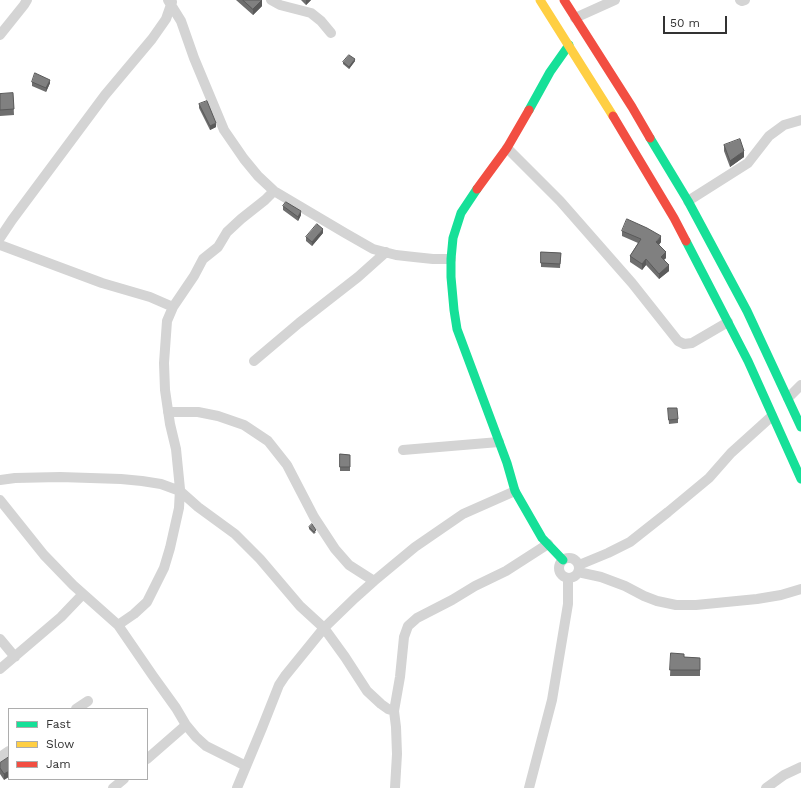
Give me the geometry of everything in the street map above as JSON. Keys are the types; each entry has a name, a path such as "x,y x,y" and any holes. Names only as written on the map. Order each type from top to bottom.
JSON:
{"main road":[{"path":"540,0 674,218 748,361 801,479"},
{"path":"564,0 632,107 688,201 747,311 801,427"},
{"path":"563,560 542,538 515,491 499,442 457,328 451,277 451,259 453,238 461,214 475,191 507,148 550,72 568,45"}],"street":[{"path":"0,35 27,0"},
{"path":"271,0 280,5 311,13 321,21 331,33"},
{"path":"575,18 615,0"},
{"path":"740,0 745,0"},
{"path":"170,2 180,21 224,130 244,159 258,176 274,191 373,249 414,258 451,259"},
{"path":"0,238 105,95 152,39 166,19 170,2"},
{"path":"688,201 748,163 769,136 784,126 801,120"},
{"path":"507,148 560,201 632,283 678,341 684,344 692,344 728,322"},
{"path":"118,625 134,614 147,602 164,568 179,508 180,491 176,449 170,424 165,390 164,363 167,321 173,307 194,276 203,259 218,247 228,232 241,219 274,191"},
{"path":"0,245 102,283 150,297 173,307"},
{"path":"254,361 299,323 358,277 386,252"},
{"path":"788,398 801,385"},
{"path":"168,412 198,412 218,416 244,425 268,441 287,465 314,517 335,549 349,565 374,581"},
{"path":"578,569 630,542 709,478 731,453 772,416"},
{"path":"403,450 499,442"},
{"path":"0,480 15,478 60,477 142,480 161,484 180,491 198,507 235,534 300,606 324,628 367,691 388,709 394,712"},
{"path":"237,788 279,685 324,628 374,581 415,548 463,514 515,491"},
{"path":"0,500 44,555 83,594 118,625 176,708 186,725 196,737 206,746 246,766"},
{"path":"395,788 397,754 394,712 400,677 404,637 408,626 416,618 506,571 548,544"},
{"path":"572,558 576,561 578,569 576,575 572,578 568,578 560,573 559,568 563,560 572,558"},
{"path":"578,569 625,586 644,596 676,605 696,605 757,599 781,595 801,589"},
{"path":"528,788 552,700 568,604 568,578"},
{"path":"0,669 61,617 83,594"},
{"path":"0,639 15,657"},
{"path":"78,708 88,701"},
{"path":"148,758 186,725"},
{"path":"766,788 784,775 801,767"},
{"path":"113,788 123,780"}],"building":[{"path":"243,0 262,0 253,9"},
{"path":"349,55 355,59 349,67 343,62"},
{"path":"35,73 50,80 46,88 32,82"},
{"path":"13,93 14,109 0,110 0,94"},
{"path":"207,101 216,123 210,126 199,104"},
{"path":"740,139 744,151 730,161 724,145"},
{"path":"286,202 301,211 298,217 283,206"},
{"path":"627,219 661,236 656,242 666,252 661,257 669,265 659,274 646,259 642,264 630,256 641,239 622,231"},
{"path":"317,224 323,229 312,242 306,237"},
{"path":"541,252 561,253 560,264 541,263"},
{"path":"668,408 677,408 678,419 669,420"},
{"path":"340,454 350,455 350,467 340,467"},
{"path":"312,524 316,530 314,532 309,527"},
{"path":"671,653 684,654 684,657 700,658 700,670 670,670"},
{"path":"8,758 8,772 4,774 0,768 0,763"}],"traffic: fast":[{"path":"529,110 550,72 569,45"},
{"path":"650,138 688,201 747,311 801,427"},
{"path":"477,189 461,213 453,238 451,277 457,329 507,463 515,491 542,538 563,560"},
{"path":"686,241 748,361 801,479"}],"traffic: slow":[{"path":"540,0 613,116"}],"traffic: jam":[{"path":"564,0 650,138"},
{"path":"477,189 507,148 529,110"},
{"path":"613,116 674,218 686,241"}]}
